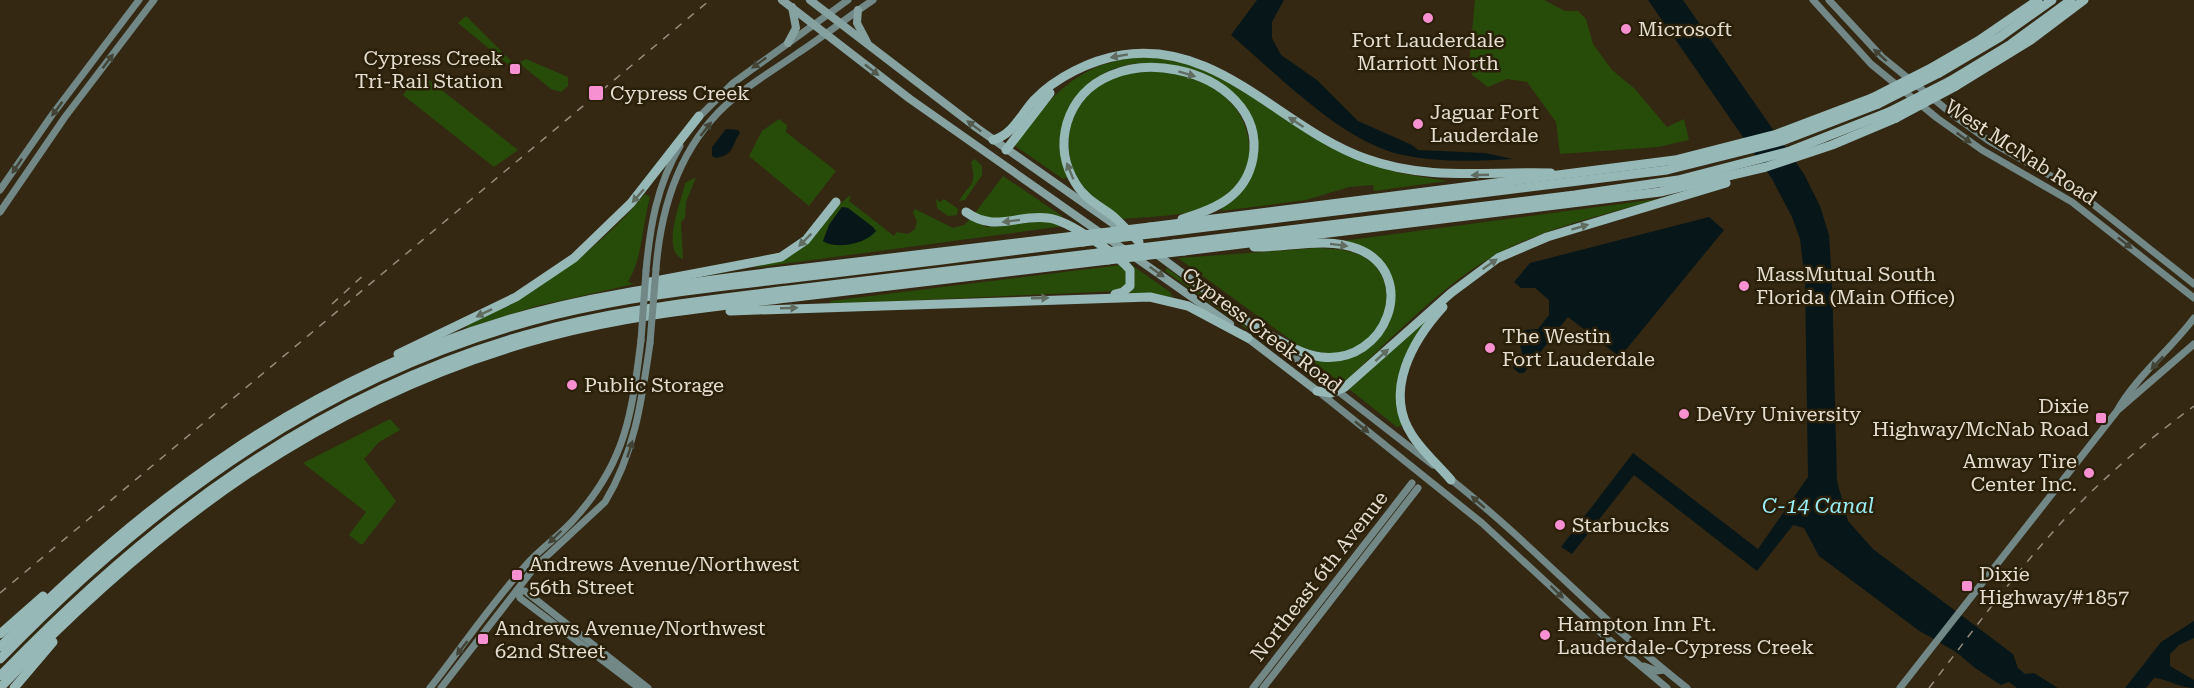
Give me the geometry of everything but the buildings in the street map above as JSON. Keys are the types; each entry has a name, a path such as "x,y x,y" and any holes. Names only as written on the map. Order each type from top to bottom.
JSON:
{"highway":[{"path":"1936,70 2038,0"},
{"path":"579,301 671,285 1610,178 1676,168 1794,133 1875,101 2000,37 2052,0"},
{"path":"1953,84 2072,0"},
{"path":"0,688 87,601 152,544 220,490 284,449 351,411 429,376 492,353 575,330 647,316 1631,196 1698,184 1806,150 1893,115 2031,40 2084,0"},
{"path":"993,140 1006,134 1040,94 1066,77 1092,63 1119,56 1147,53 1176,56 1213,68 1322,138 1358,156 1386,165 1441,175 1580,174"},
{"path":"1139,242 1079,189 1067,164 1064,147 1068,120 1083,94 1108,75 1135,68 1157,68 1187,73 1216,86 1239,104 1253,136 1250,171 1240,188 1228,200 1208,212 1154,230"},
{"path":"1010,152 1040,104 1066,77"},
{"path":"376,369 403,350 516,297 574,258 632,203 699,116"},
{"path":"1154,230 1580,174 1736,150"},
{"path":"0,676 110,569 169,519 223,479 330,414 382,388 453,359 543,330 628,311 1618,189 1748,168"},
{"path":"1317,391 1339,392 1451,293 1490,263 1525,245 1728,183 1748,168"},
{"path":"0,647 117,536 177,488 241,443 315,399 376,369 466,333 620,287 781,256 806,240 836,202"},
{"path":"966,212 987,223 1042,217 1060,221 1120,260 1131,272 1131,283 1123,292 1080,297"},
{"path":"0,659 108,555 205,477 319,406 379,376 442,350 544,318 628,299 1079,239"},
{"path":"1218,247 1315,244 1351,247 1372,258 1384,273 1389,286 1390,305 1383,328 1367,346 1348,355 1325,357 1309,355 1255,327"},
{"path":"1451,480 1411,434 1402,412 1400,393 1405,368 1415,344 1458,289"},
{"path":"647,316 1080,297 1168,299 1188,306 1248,338"},
{"path":"0,634 93,551 117,536"},
{"path":"14,688 87,601"}],"main road":[{"path":"0,190 139,0"},
{"path":"0,212 73,107 154,0"},
{"name":"Cypress Creek Road","path":"782,0 910,99 1248,338 1317,391 1482,523 1635,662 1667,688"},
{"name":"Cypress Creek Road","path":"810,0 993,140 1139,242 1339,392 1451,480 1687,688"},
{"path":"430,688 527,564 576,518 605,482 624,441 634,399 652,216 660,187 676,152 699,116 727,88 848,0"},
{"path":"441,688 534,568 605,501 613,488 632,444 650,343 660,230 671,187 704,132 735,97 873,0"},
{"name":"West McNab Road","path":"1812,0 1870,63 1945,124 1982,150 2063,196 2194,298"},
{"name":"West McNab Road","path":"1828,0 1882,57 1957,118 1989,141 2074,189 2194,284"},
{"path":"788,43 795,27 792,8"},
{"path":"858,10 857,24 869,46"},
{"path":"126,17 130,32"},
{"path":"82,96 80,89 84,73"},
{"path":"73,107 74,86"},
{"path":"997,160 1010,152"},
{"path":"1006,166 1010,152"},
{"path":"1900,688 2117,411 2126,395 2163,357 2194,318"},
{"path":"2117,411 2194,344"},
{"name":"Northeast 6th Avenue","path":"1253,688 1415,486 1263,688"},
{"path":"518,591 520,597 639,688"},
{"path":"518,591 525,591 648,688"},
{"path":"1635,662 1657,671 1664,670"},
{"path":"1656,680 1662,677 1679,682"}],"green space":[{"path":"1475,0 1544,0 1565,11 1578,11 1586,19 1593,44 1612,70 1635,89 1667,127 1684,119 1689,140 1658,147 1560,154 1556,122 1527,82 1507,79 1488,87 1472,75 1469,64"},
{"path":"466,16 512,62 510,66 458,23"},
{"path":"1143,57 1177,60 1221,77 1353,158 1399,173 1447,181 1374,191 1373,185 1349,187 1306,200 1221,211 1230,194 1248,170 1256,153 1255,129 1251,117 1237,99 1227,93 1205,83 1148,64 1121,66 1108,71 1084,87 1075,98 1064,122 1064,143 1069,177 1063,179 1014,145 1041,111 1068,84 1100,66"},
{"path":"526,59 568,77 568,86 561,92 551,89 519,63"},
{"path":"1129,71 1167,72 1194,78 1221,93 1240,114 1249,142 1248,164 1242,177 1224,198 1196,211 1123,219 1086,190 1072,166 1069,153 1071,127 1075,114 1094,87"},
{"path":"418,74 429,80 518,150 494,167 403,95"},
{"path":"779,119 787,125 786,132 836,171 809,206 749,156 762,131"},
{"path":"975,159 982,166 982,175 965,200 959,201 972,183 971,162"},
{"path":"1003,176 1062,216 989,220 975,213"},
{"path":"696,177 686,202 685,218 681,222 683,259 676,254 673,246 674,224 685,183"},
{"path":"645,194 650,197 642,241 637,262 628,282 634,284 537,306 467,328 466,325 563,270 605,236"},
{"path":"849,196 851,196 849,201 894,236 897,232 908,234 915,229 917,221 913,213 915,209 953,228 964,225 970,219 987,227 1044,221 1064,226 753,268 777,260","holes":["842,207 848,208 876,231 823,241 829,225"]},
{"path":"936,199 940,202 944,199 958,209 957,215 948,216 937,208"},
{"path":"1658,199 1535,236 1476,266 1416,314 1342,384 1315,363 1316,358 1346,359 1366,350 1384,332 1389,321 1384,268 1342,241"},
{"path":"1317,248 1343,250 1367,259 1378,269 1384,282 1385,310 1380,324 1361,346 1348,352 1322,353 1299,346 1178,258"},
{"path":"1130,264 1170,292 1173,297 1130,294 1135,275"},
{"path":"1121,265 1125,269 1128,282 1117,291 831,304 830,301"},
{"path":"1167,268 1281,353 1165,271"},
{"path":"1432,313 1402,367 1403,425 1397,427 1349,389"},
{"path":"390,419 400,430 379,442 364,459 396,501 362,545 349,535 366,512 303,463"}],"water":[{"path":"1257,0 1284,0 1272,22 1272,38 1281,55 1317,80 1358,121 1412,145 1418,150 1485,153 1513,159 1458,161 1417,158 1380,148 1357,137 1312,105 1231,35"},
{"name":"C-14 Canal","path":"1648,0 1683,0 1804,174 1820,206 1829,235 1832,280 1837,481 1848,521 1873,549 2013,654 2018,668 2025,674 2034,673 2058,688 2017,688 2009,682 2001,685 1956,652 1918,630 1819,556 1804,528 1793,525 1757,571 1634,475 1572,554 1561,547 1633,453 1758,549 1808,477 1805,281 1800,239 1792,217 1772,179"},
{"path":"726,129 738,130 740,133 730,152 716,158 712,156 712,147"},
{"path":"842,207 848,208 876,231 871,236 851,244 835,245 823,241 829,225"},
{"path":"1709,217 1724,230 1620,357 1568,317 1524,373 1519,373 1513,368 1513,363 1522,353 1518,337 1524,330 1538,329 1549,315 1549,300 1535,288 1521,288 1514,282 1530,263"},
{"path":"2194,621 2194,638 2179,645 2170,654 2170,666 2194,680 2194,688 2154,678 2146,688 2125,688 2161,642"}],"railway":[{"path":"0,593 710,0"},
{"path":"332,304 367,272"},
{"path":"1929,688 2056,528 2133,454 2194,406"}],"place":[{"name":"Fort Lauderdale Marriott North","path":"1428,18"},
{"name":"Microsoft","path":"1626,29"},
{"name":"Cypress Creek Tri-Rail Station","path":"515,69"},
{"name":"Cypress Creek","path":"596,93"},
{"name":"Jaguar Fort Lauderdale","path":"1418,124"},
{"name":"MassMutual South Florida (Main Office)","path":"1744,286"},
{"name":"The Westin Fort Lauderdale","path":"1490,348"},
{"name":"Public Storage","path":"572,385"},
{"name":"DeVry University","path":"1684,414"},
{"name":"Dixie Highway/McNab Road","path":"2101,418"},
{"name":"Amway Tire Center Inc.","path":"2089,473"},
{"name":"Starbucks","path":"1560,525"},
{"name":"Andrews Avenue/Northwest 56th Street","path":"517,575"},
{"name":"Dixie Highway/#1857","path":"1967,586"},
{"name":"Hampton Inn Ft. Lauderdale-Cypress Creek","path":"1545,635"},
{"name":"Andrews Avenue/Northwest 62nd Street","path":"483,639"}]}
